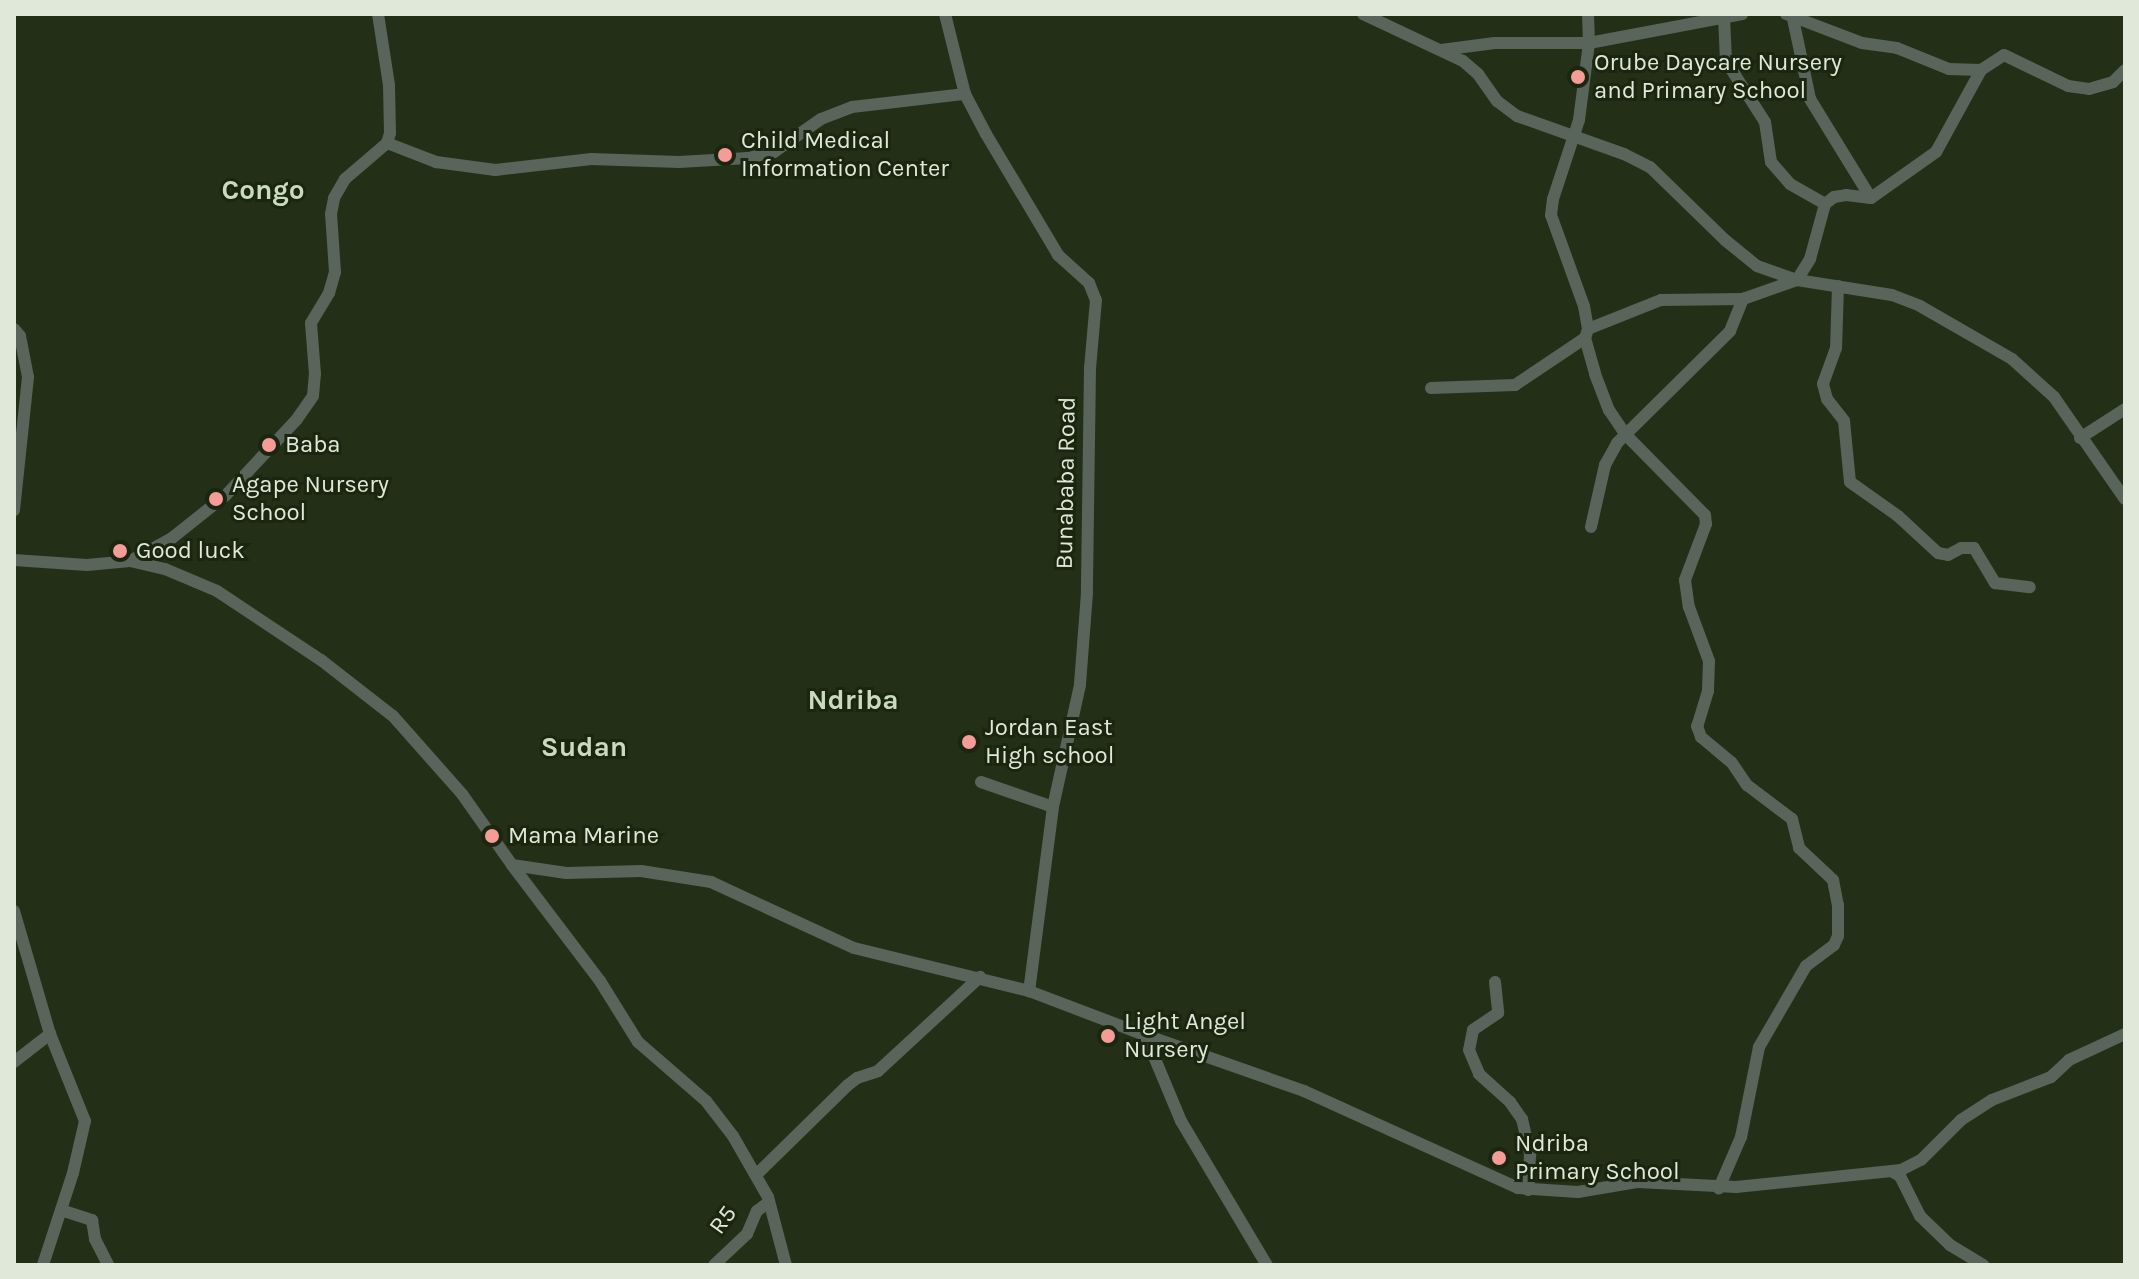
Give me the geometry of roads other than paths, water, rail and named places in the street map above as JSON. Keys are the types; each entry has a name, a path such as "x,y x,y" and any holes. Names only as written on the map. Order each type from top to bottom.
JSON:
{"street":[{"path":"130,561 172,538 226,495 297,419 313,396 315,374 311,323 329,293 335,272 331,214 334,198 345,179 387,143 391,113 378,14"},
{"name":"Bunababa Road","path":"945,14 965,94 1025,204 1058,255 1089,283 1096,300 1090,368 1087,593 1080,685 1053,807 1029,991"},
{"path":"1363,14 1471,66 1507,110 1575,139 1624,154 1650,167 1738,253 1757,266 1797,280 1878,292 1920,306 2012,359 2054,397 2125,499"},
{"path":"1588,14 1589,43 1575,139 1553,199 1551,215 1584,306 1587,333 1605,400 1626,435 1705,515 1706,524 1685,580 1689,607 1709,661 1708,691 1697,726 1701,737 1732,763 1747,785 1792,819 1799,848 1833,880 1838,905 1838,936 1834,945 1806,966 1759,1047 1741,1137 1719,1188"},
{"path":"1441,50 1495,43 1589,43 1742,14"},
{"path":"1786,14 1793,14 1854,40 1897,48 1940,66 1981,70"},
{"path":"1793,14 1797,52 1810,99 1871,198"},
{"path":"1724,17 1726,61 1765,122 1771,162 1790,184 1825,204"},
{"path":"1431,388 1515,385 1587,333 1661,300 1743,299 1797,280 1810,259 1825,204 1834,197 1846,195 1871,198 1936,152 1981,70 1999,57 2012,56 2068,86 2089,89 2113,82 2125,70"},
{"path":"387,143 436,162 495,170 591,159 679,162 748,158 774,152 821,119 852,107 965,94"},
{"path":"1838,286 1836,348 1823,384 1827,399 1844,421 1850,482 1898,516 1938,553 1948,555 1961,548 1974,548 1995,583 2030,587"},
{"path":"1591,527 1605,465 1626,435 1730,331 1743,299"},
{"path":"14,329 20,336 28,377 14,510"},
{"path":"2080,438 2125,409"},
{"path":"14,560 87,565 130,561 165,569 217,591 359,688 393,716 462,794 600,981 638,1042 706,1101 757,1174 769,1202 786,1265"},
{"path":"981,782 1053,807"},
{"path":"512,865 566,873 641,871 682,875 737,893 854,948 1029,991 1304,1091 1528,1190 1578,1192 1656,1182 1719,1188 1893,1172 1921,1160 1961,1120 1992,1100 2051,1077 2069,1060 2125,1034"},
{"path":"14,911 17,932 50,1034 85,1121 43,1265"},
{"path":"757,1174 848,1085 857,1078 878,1071 980,977"},
{"path":"1495,982 1498,1013 1473,1030 1469,1050 1479,1074 1510,1102 1522,1119 1530,1155 1528,1190"},
{"path":"14,1062 50,1034"},
{"path":"1145,1035 1181,1121 1267,1265"},
{"path":"1893,1172 1900,1176 1920,1216 1950,1245 1983,1265"},
{"name":"R5","path":"714,1265 747,1234 757,1211 769,1202"},
{"path":"61,1210 92,1220 95,1239 108,1265"}],"place":[{"name":"Orube Daycare Nursery and Primary School","path":"1578,77"},
{"name":"Child Medical Information Center","path":"725,155"},
{"name":"Baba","path":"269,445"},
{"name":"Agape Nursery School","path":"216,499"},
{"name":"Good luck","path":"120,551"},
{"name":"Jordan East High school","path":"969,742"},
{"name":"Mama Marine","path":"492,836"},
{"name":"Light Angel Nursery","path":"1108,1036"},
{"name":"Ndriba Primary School","path":"1499,1158"}],"district":[{"name":"Congo","path":"263,190"},
{"name":"Ndriba","path":"853,700"},
{"name":"Sudan","path":"584,747"}]}
